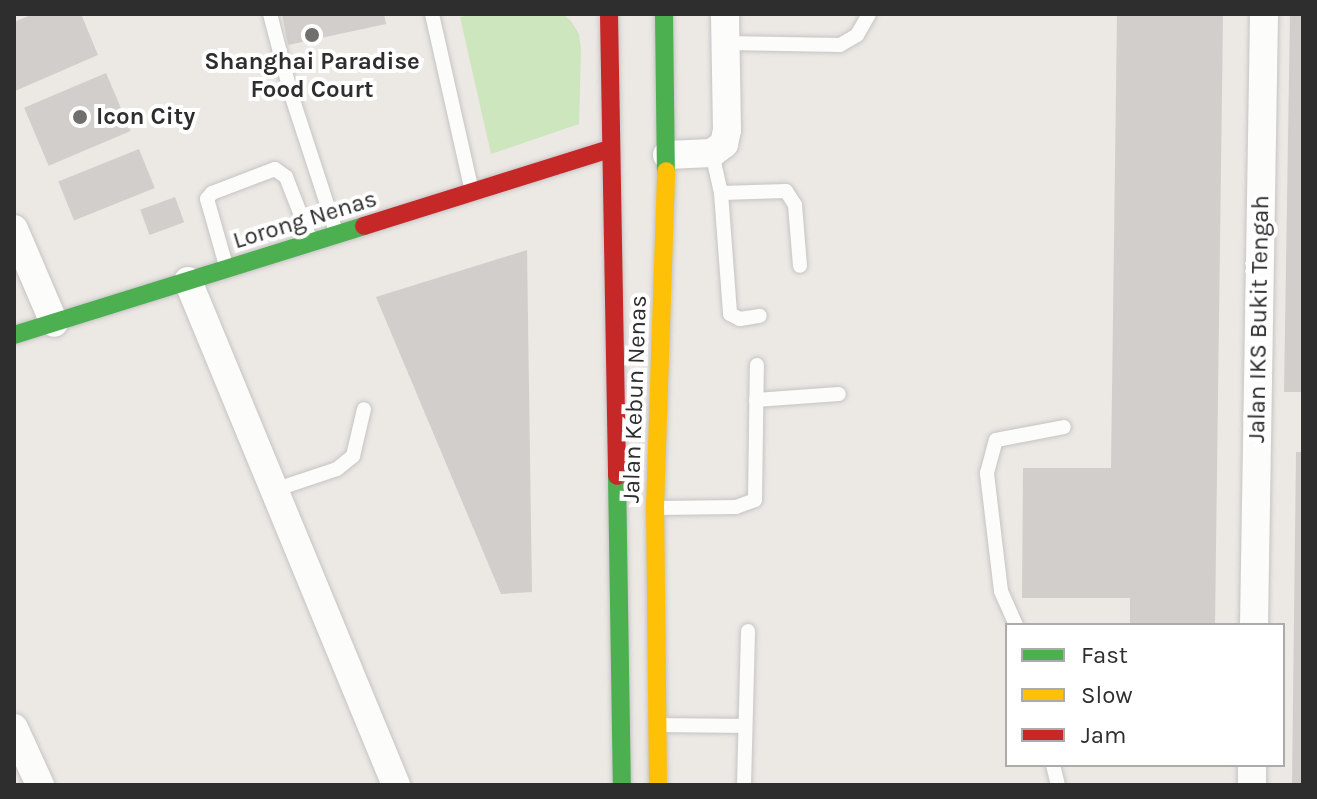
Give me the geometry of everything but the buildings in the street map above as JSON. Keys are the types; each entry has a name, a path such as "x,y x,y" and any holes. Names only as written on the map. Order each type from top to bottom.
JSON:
{"main road":[{"name":"Jalan Kebun Nenas","path":"609,14 622,785"},
{"name":"Jalan Kebun Nenas","path":"658,785 655,508 667,155 664,14"},
{"name":"Lorong Nenas","path":"14,335 610,149"}],"street":[{"path":"667,155 712,153 724,144 727,130 725,14"},
{"name":"Jalan IKS Bukit Tengah","path":"1254,623 1264,14"},
{"path":"14,229 54,323"},
{"path":"188,281 396,785"},
{"path":"14,728 40,785"}],"lane":[{"path":"270,14 291,94 337,236"},
{"path":"432,14 472,192"},
{"path":"726,43 840,45 857,35 869,14"},
{"path":"712,153 721,193 730,314 740,319 760,316"},
{"path":"227,269 207,199 212,193 275,169 286,177 312,244"},
{"path":"721,193 786,191 795,205 800,266"},
{"path":"655,508 736,507 755,500 757,365"},
{"path":"756,400 839,394"},
{"path":"274,490 337,469 353,456 364,409"},
{"path":"1015,623 1001,591 987,473 996,440 1064,427"},
{"path":"744,785 748,631"},
{"path":"658,725 744,726"}],"green space":[{"path":"475,14 563,14 571,21 579,34 581,49 579,124 491,154 460,17"}],"traffic: fast":[{"path":"664,14 666,171"},
{"path":"14,335 364,226"},
{"path":"617,476 622,785"}],"traffic: slow":[{"path":"658,785 655,508 666,171"}],"traffic: jam":[{"path":"609,14 617,476"},
{"path":"364,226 610,149"}],"place":[{"name":"Shanghai Paradise Food Court","path":"312,35"},
{"name":"Icon City","path":"80,117"}]}
